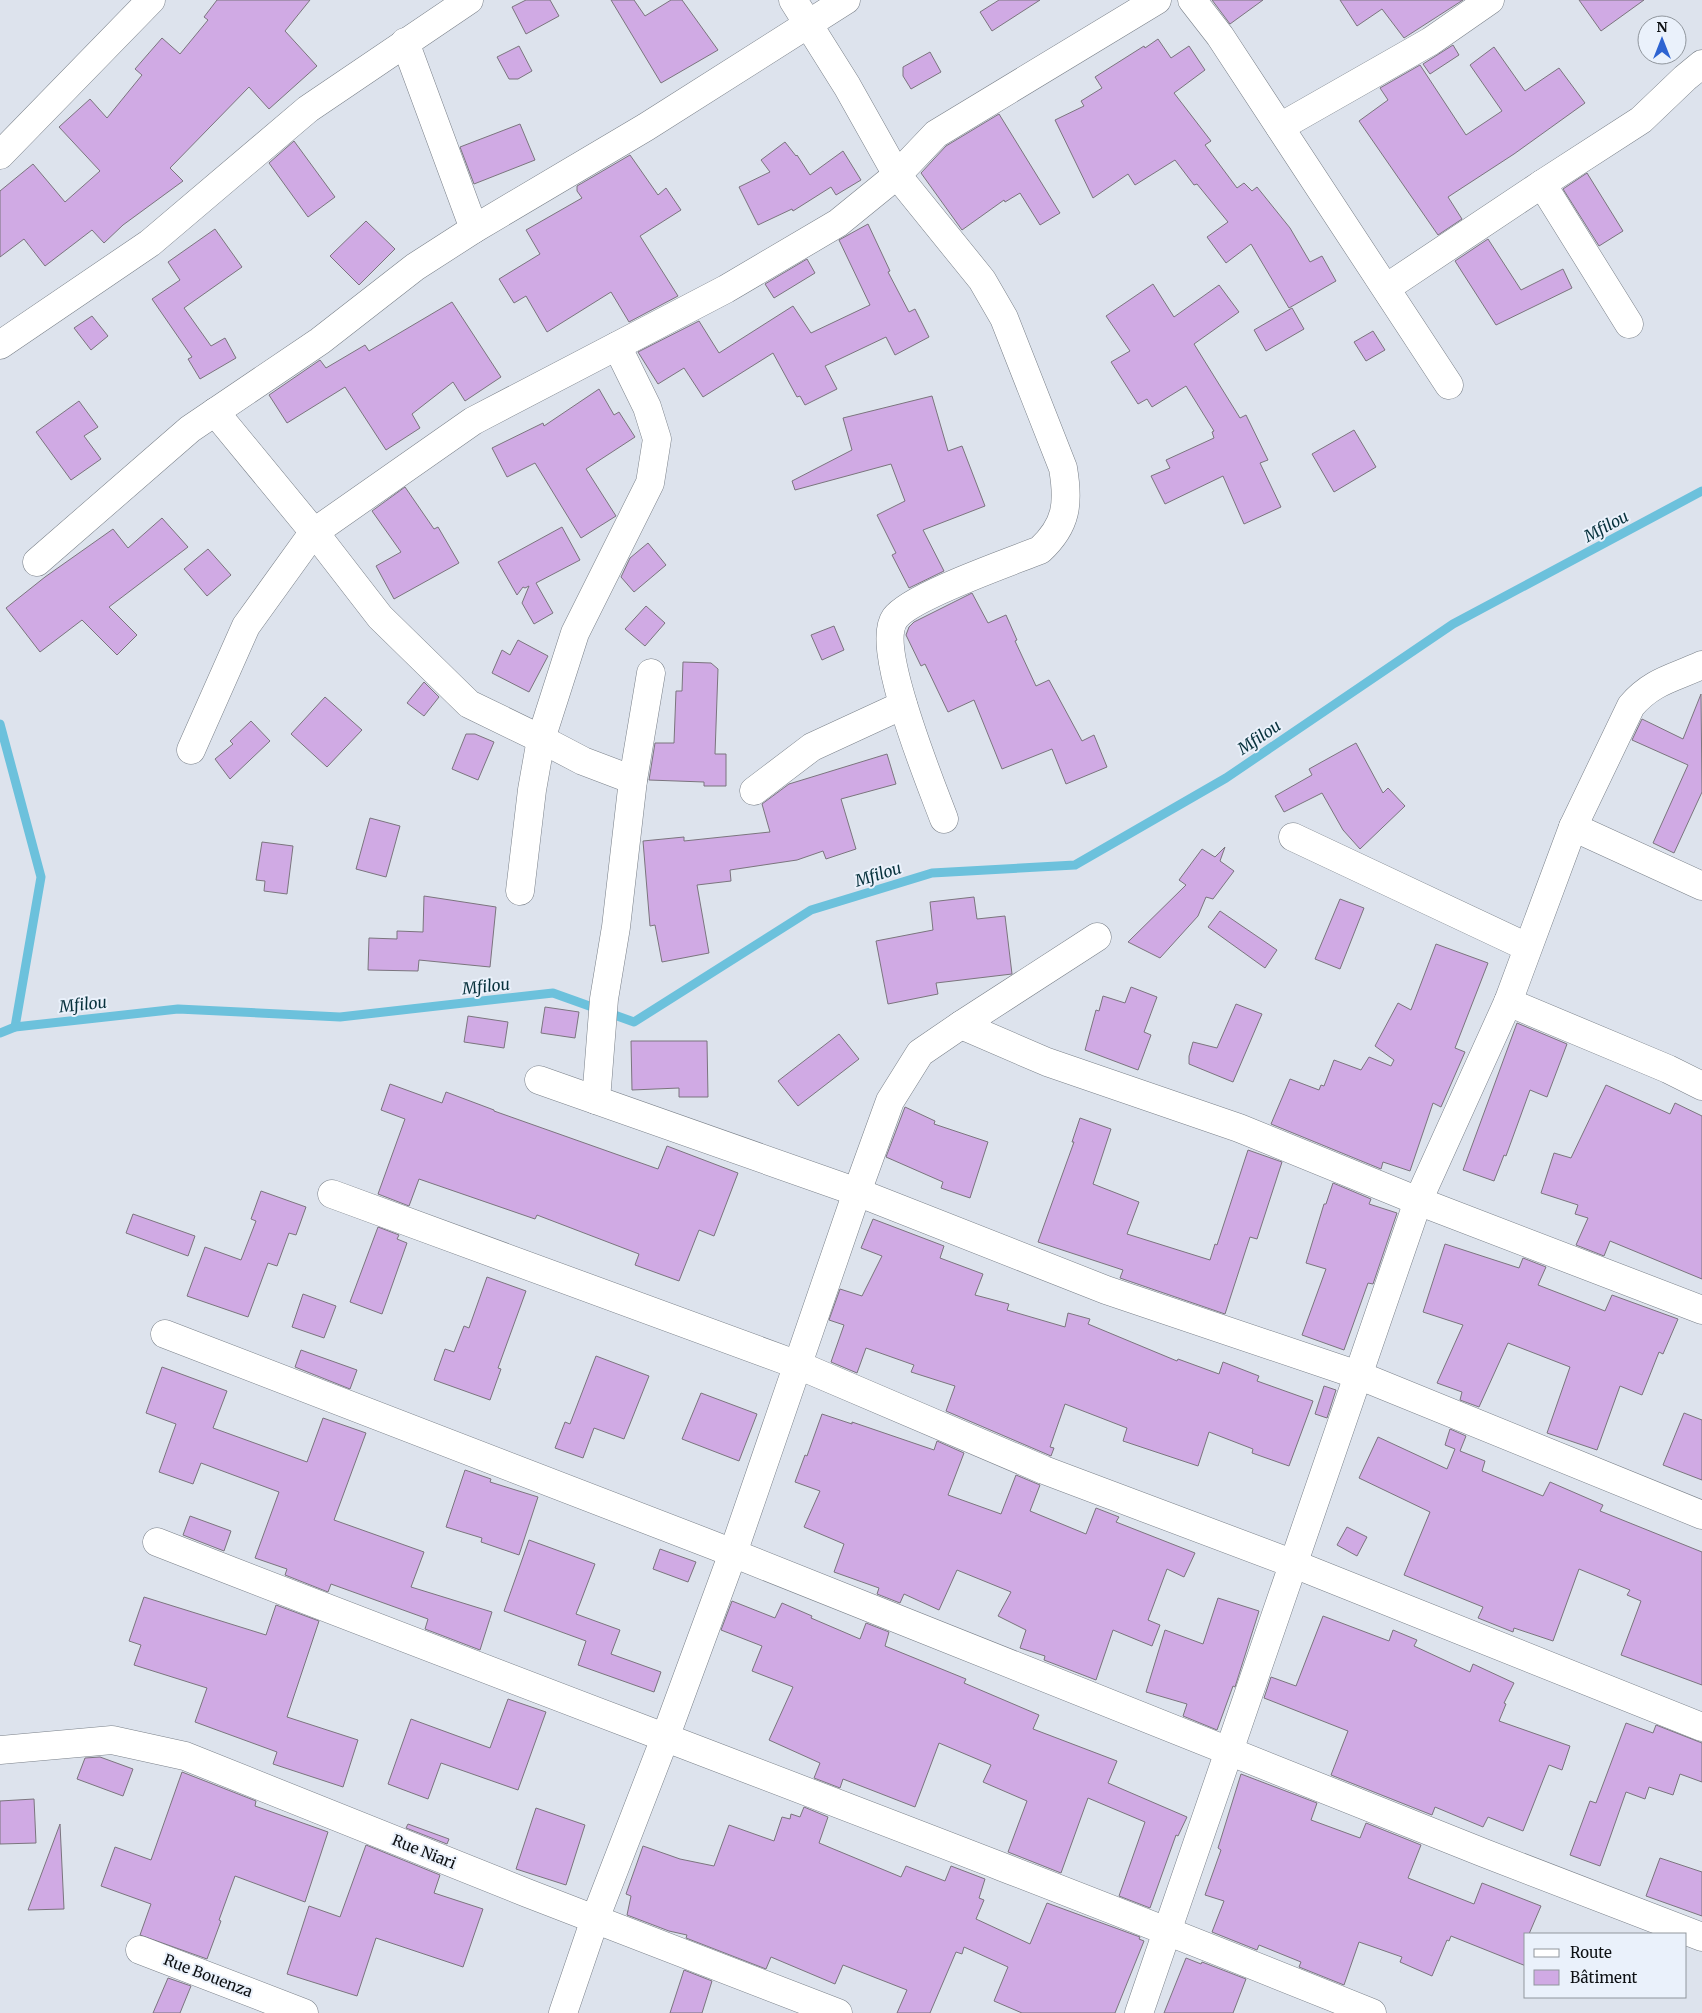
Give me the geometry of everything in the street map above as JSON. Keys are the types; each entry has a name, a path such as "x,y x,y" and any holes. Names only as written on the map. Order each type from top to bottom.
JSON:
{"street":[{"path":"0,155 151,0"},
{"path":"0,345 150,242 308,109 468,0"},
{"path":"793,0 847,86 896,175 982,280 1004,318 1063,468 1066,491 1065,515 1053,538 1040,550 919,599 895,618 890,632 890,650 903,705 944,819"},
{"path":"37,562 190,429 320,341 415,267 474,229 646,127 846,0"},
{"path":"191,750 246,626 313,533 473,422 726,289 838,224 896,175 936,134 1157,0"},
{"path":"1192,0 1220,36 1449,385"},
{"path":"1280,127 1431,41 1490,0"},
{"path":"405,42 474,229"},
{"path":"1386,288 1641,120 1702,64"},
{"path":"1542,184 1629,324"},
{"path":"520,891 532,790 541,739 575,633 650,483 657,439 648,407 617,346"},
{"path":"214,412 380,617 469,704 583,761 633,780"},
{"path":"1139,2013 1418,1201 1508,1002 1573,827 1631,706 1642,693 1653,686 1702,665"},
{"path":"596,1100 604,999 616,927 633,780 651,673"},
{"path":"754,791 812,747 903,705"},
{"path":"1573,827 1702,886"},
{"path":"1293,836 1527,947"},
{"path":"563,2013 595,1919 665,1738 733,1553 856,1192 890,1101 920,1053 1097,937"},
{"path":"1508,1002 1668,1069 1702,1086"},
{"path":"961,1025 1047,1062 1239,1128 1418,1201 1702,1310"},
{"path":"539,1080 856,1192 1106,1290 1358,1375 1702,1515"},
{"path":"332,1194 798,1365 1044,1470 1294,1564 1702,1726"},
{"path":"165,1334 733,1553 1702,1937"},
{"path":"157,1542 1168,1930 1372,2013"},
{"name":"Rue Niari","path":"0,1750 112,1740 185,1756 595,1919 838,2013"},
{"name":"Rue Bouenza","path":"140,1950 304,2013"}],"building":[{"path":"217,0 310,0 285,31 317,66 269,109 249,87 170,168 183,181 123,225 104,243 92,230 45,266 24,239 0,257 0,191 33,164 65,202 100,171 59,127 90,99 107,118 142,75 135,69 162,38 180,54 208,20 204,17"},
{"path":"526,0 550,0 559,16 526,34 512,7"},
{"path":"611,0 634,0 645,16 671,0 682,0 718,50 661,83"},
{"path":"999,0 1040,0 992,31 980,12"},
{"path":"1212,0 1263,0 1230,24"},
{"path":"1340,0 1463,0 1404,38 1382,9 1357,26"},
{"path":"1579,0 1644,0 1601,31"},
{"path":"1158,39 1171,58 1189,46 1205,70 1174,93 1211,141 1205,145 1237,188 1244,183 1252,191 1257,187 1290,228 1310,262 1322,256 1336,281 1289,308 1251,244 1226,263 1207,237 1228,222 1197,184 1194,185 1175,160 1135,185 1128,174 1093,198 1055,120 1084,106 1081,101 1102,88 1095,77"},
{"path":"1453,45 1459,55 1430,74 1423,64"},
{"path":"519,46 532,71 518,79 509,79 497,57"},
{"path":"1494,47 1525,91 1559,68 1585,103 1514,154 1448,197 1462,219 1438,235 1359,121 1388,100 1380,88 1420,65 1466,135 1502,111 1470,65"},
{"path":"930,52 941,72 911,89 903,76 903,67"},
{"path":"999,114 1060,213 1040,225 1020,193 1005,202 1004,200 962,230 921,173 946,146"},
{"path":"520,124 535,160 474,184 460,147"},
{"path":"294,141 335,197 308,217 269,163"},
{"path":"785,142 797,155 810,175 843,151 861,180 836,195 831,187 793,211 792,209 758,225 739,187 770,172 761,160"},
{"path":"630,155 658,195 666,188 681,210 640,236 678,296 629,322 611,292 547,332 526,296 514,303 499,279 540,254 526,230 582,198 577,191 577,186"},
{"path":"1587,173 1623,231 1599,246 1563,189"},
{"path":"366,221 395,249 359,285 330,256"},
{"path":"868,224 890,271 888,272 909,312 915,309 929,337 895,355 886,337 825,366 837,389 805,405 800,396 797,397 773,353 703,397 684,368 658,384 638,352 699,321 719,353 793,306 811,333 870,305 839,240"},
{"path":"215,229 242,267 184,308 211,346 225,338 236,358 200,379 188,359 192,357 152,299 180,280 168,262"},
{"path":"1488,239 1521,290 1563,269 1572,288 1496,325 1455,261"},
{"path":"807,259 815,273 774,298 765,284"},
{"path":"1153,284 1174,317 1219,285 1239,312 1194,344 1240,418 1246,415 1268,460 1260,463 1281,507 1244,524 1223,476 1165,504 1151,476 1170,468 1166,460 1214,438 1212,432 1214,431 1186,386 1152,407 1147,399 1138,404 1111,362 1130,351 1106,316"},
{"path":"452,302 501,377 465,401 453,382 412,414 420,428 386,450 345,387 287,423 269,395 320,360 326,368 365,345 369,351"},
{"path":"1292,308 1304,329 1266,351 1254,330"},
{"path":"92,316 108,336 91,350 74,328"},
{"path":"1373,331 1385,350 1366,361 1354,342"},
{"path":"599,389 614,415 619,412 635,437 586,469 616,516 581,538 535,463 507,477 492,448 543,423 544,426"},
{"path":"932,396 948,451 962,446 985,506 923,530 944,571 909,588 892,555 896,553 877,515 905,501 891,464 795,490 792,481 852,450 843,418"},
{"path":"79,401 98,427 84,436 101,459 71,480 36,432"},
{"path":"1354,430 1376,467 1334,492 1312,454"},
{"path":"405,487 434,529 438,527 459,563 394,599 376,566 401,552 372,511"},
{"path":"162,518 188,547 109,607 137,635 117,655 82,620 40,652 6,608 45,577 113,529 128,548"},
{"path":"562,527 580,560 536,583 553,613 534,624 522,603 529,586 523,587 517,595 498,562"},
{"path":"648,543 666,565 634,592 621,577 630,558"},
{"path":"208,549 231,575 207,596 184,569"},
{"path":"972,593 988,623 1006,615 1017,640 1015,641 1036,686 1049,680 1082,741 1094,735 1107,767 1066,784 1052,749 1002,769 974,700 948,712 925,664 921,666 906,635 909,627 914,622"},
{"path":"646,606 665,623 645,646 625,629"},
{"path":"834,626 844,650 822,660 811,635"},
{"path":"518,640 548,656 529,692 492,673 502,650 510,655"},
{"path":"683,662 711,663 718,669 715,754 726,754 726,786 704,786 704,782 649,780 655,743 674,743 676,691 682,691"},
{"path":"424,682 439,697 424,716 407,703"},
{"path":"1701,694 1702,792 1674,853 1653,843 1688,765 1632,740 1642,719 1683,739"},
{"path":"325,697 362,730 327,767 291,734"},
{"path":"251,721 270,741 230,779 215,759 233,744 230,741"},
{"path":"466,734 475,734 494,742 478,780 452,769"},
{"path":"1356,743 1383,793 1388,788 1405,806 1360,849 1343,830 1322,793 1284,812 1275,796 1312,775 1309,769"},
{"path":"887,754 896,784 841,799 856,849 826,859 823,851 797,860 730,870 731,881 697,885 709,953 662,962 655,925 650,926 643,841 684,837 684,841 770,832 762,804 789,784"},
{"path":"370,818 400,826 386,877 356,869"},
{"path":"262,842 293,846 287,894 264,891 265,881 256,880"},
{"path":"1225,847 1220,861 1234,871 1213,899 1206,897 1198,916 1160,958 1128,942 1186,885 1179,880 1202,849 1215,857"},
{"path":"424,896 496,907 490,967 419,960 418,971 368,970 369,938 397,939 397,931 423,932"},
{"path":"974,897 977,919 1005,916 1012,974 936,983 938,994 888,1004 876,941 933,930 930,902"},
{"path":"1340,899 1364,908 1340,969 1315,959"},
{"path":"1220,911 1277,950 1265,968 1208,927"},
{"path":"1436,944 1488,963 1455,1048 1465,1052 1441,1107 1433,1103 1410,1171 1383,1162 1381,1169 1271,1124 1290,1079 1319,1090 1321,1085 1324,1086 1334,1060 1361,1070 1369,1057 1391,1066 1394,1060 1375,1046 1398,1003 1411,1010"},
{"path":"1131,987 1157,997 1144,1032 1151,1035 1138,1070 1085,1050 1096,1010 1099,1011 1103,996 1125,1003"},
{"path":"1236,1004 1262,1014 1233,1082 1189,1064 1189,1056 1193,1042 1217,1048"},
{"path":"545,1007 579,1012 575,1038 541,1033"},
{"path":"468,1016 508,1022 504,1048 464,1042"},
{"path":"1517,1023 1567,1044 1547,1097 1530,1090 1506,1156 1504,1155 1494,1181 1463,1170"},
{"path":"839,1034 859,1059 798,1106 778,1081"},
{"path":"631,1041 707,1041 708,1097 679,1097 679,1088 632,1090"},
{"path":"390,1084 442,1103 446,1092 658,1169 667,1146 738,1173 714,1236 699,1230 679,1281 635,1265 639,1254 537,1215 535,1219 419,1179 409,1206 378,1194 405,1119 381,1110"},
{"path":"1606,1085 1670,1114 1675,1103 1702,1116 1702,1279 1610,1241 1604,1256 1576,1245 1588,1218 1575,1214 1578,1205 1541,1193 1554,1153 1571,1158"},
{"path":"905,1107 935,1121 934,1124 988,1142 970,1198 941,1188 943,1182 886,1157"},
{"path":"1080,1118 1111,1129 1093,1184 1139,1202 1127,1234 1210,1260 1215,1244 1217,1245 1248,1150 1282,1162 1257,1239 1250,1237 1225,1314 1120,1278 1123,1270 1038,1242 1074,1142 1072,1142"},
{"path":"1333,1183 1371,1199 1369,1204 1397,1213 1373,1284 1368,1283 1344,1350 1302,1335 1326,1269 1306,1263 1324,1204 1326,1204"},
{"path":"261,1191 306,1207 296,1235 289,1233 277,1266 268,1263 248,1317 187,1296 205,1247 241,1260 256,1221 251,1219"},
{"path":"133,1214 195,1236 188,1256 126,1233"},
{"path":"873,1219 944,1246 940,1258 983,1274 975,1295 1009,1304 1007,1310 1065,1327 1068,1313 1090,1319 1088,1324 1177,1361 1178,1359 1219,1374 1223,1362 1259,1376 1257,1381 1313,1401 1289,1466 1252,1453 1253,1449 1209,1432 1198,1466 1123,1441 1127,1428 1065,1404 1050,1447 1054,1448 1051,1456 946,1411 955,1386 911,1372 914,1365 866,1348 857,1373 831,1362 844,1325 829,1320 840,1289 862,1296 882,1256 861,1248"},
{"path":"378,1227 399,1235 397,1239 407,1243 382,1314 350,1302"},
{"path":"1445,1244 1519,1268 1523,1258 1546,1267 1538,1285 1605,1311 1612,1295 1678,1319 1663,1354 1659,1352 1642,1395 1620,1386 1597,1450 1547,1433 1570,1367 1508,1343 1479,1407 1460,1400 1462,1392 1437,1383 1463,1325 1423,1312"},
{"path":"487,1277 526,1291 498,1368 501,1369 490,1400 434,1380 445,1349 454,1352 464,1326 469,1328"},
{"path":"303,1294 336,1306 324,1338 292,1327"},
{"path":"301,1350 357,1370 350,1389 295,1367"},
{"path":"596,1356 649,1376 624,1439 594,1428 583,1458 555,1448 565,1422 570,1424"},
{"path":"162,1367 227,1391 213,1428 307,1462 323,1418 366,1433 334,1520 424,1552 411,1587 492,1612 480,1650 425,1629 428,1619 331,1584 328,1592 285,1575 287,1569 255,1558 279,1492 201,1463 193,1484 159,1472 176,1424 146,1413"},
{"path":"1324,1386 1336,1390 1327,1418 1315,1414"},
{"path":"701,1393 757,1414 739,1461 682,1439"},
{"path":"1684,1413 1702,1420 1702,1480 1663,1465"},
{"path":"822,1414 852,1424 852,1422 934,1450 937,1441 964,1453 948,1495 1001,1514 1016,1475 1040,1485 1030,1511 1086,1534 1096,1508 1119,1517 1116,1522 1195,1553 1184,1577 1167,1569 1148,1620 1160,1625 1152,1646 1113,1630 1096,1680 1044,1660 1045,1656 1020,1648 1026,1630 998,1616 1011,1592 957,1570 939,1610 904,1594 900,1603 877,1594 879,1588 834,1572 844,1544 804,1527 820,1491 795,1482 805,1455 807,1456"},
{"path":"1450,1429 1466,1436 1460,1451 1485,1461 1482,1471 1543,1496 1550,1482 1603,1505 1600,1511 1702,1552 1702,1685 1621,1655 1641,1601 1627,1595 1630,1590 1579,1569 1553,1641 1514,1628 1513,1632 1478,1618 1483,1607 1404,1575 1430,1512 1359,1478 1378,1437 1447,1469 1455,1449 1445,1445"},
{"path":"465,1470 491,1479 490,1482 538,1497 519,1555 481,1542 482,1538 446,1527"},
{"path":"190,1516 231,1531 224,1551 183,1535"},
{"path":"1347,1527 1367,1537 1357,1556 1337,1545"},
{"path":"529,1540 595,1564 576,1614 620,1630 611,1654 661,1672 654,1692 578,1665 586,1641 504,1611"},
{"path":"660,1549 696,1562 688,1582 653,1569"},
{"path":"144,1597 266,1635 276,1605 319,1621 287,1717 358,1740 343,1787 273,1764 277,1752 195,1722 207,1688 134,1665 141,1645 129,1641"},
{"path":"1218,1598 1259,1611 1235,1687 1233,1686 1217,1730 1183,1716 1187,1704 1146,1692 1165,1630 1203,1644"},
{"path":"732,1601 775,1618 782,1603 860,1639 866,1623 889,1632 885,1646 966,1679 964,1683 1039,1715 1033,1729 1117,1761 1108,1783 1187,1817 1178,1836 1176,1835 1150,1908 1119,1896 1145,1822 1088,1798 1061,1873 1008,1852 1027,1801 983,1782 991,1765 939,1743 915,1807 843,1779 840,1788 814,1778 820,1763 769,1740 793,1687 752,1671 762,1646 721,1630"},
{"path":"1323,1616 1389,1641 1393,1630 1417,1640 1414,1646 1470,1672 1473,1664 1514,1683 1504,1703 1506,1704 1499,1721 1570,1746 1562,1770 1549,1765 1523,1831 1488,1817 1483,1827 1435,1807 1432,1815 1331,1775 1348,1731 1264,1698 1271,1677 1296,1686"},
{"path":"508,1699 546,1712 518,1790 441,1763 428,1799 388,1784 411,1719 490,1748"},
{"path":"1626,1723 1653,1733 1656,1725 1702,1743 1702,1782 1680,1774 1673,1795 1649,1787 1645,1799 1626,1792 1600,1866 1570,1855 1590,1801 1596,1803"},
{"path":"100,1757 133,1769 123,1796 77,1779 85,1758"},
{"path":"182,1772 256,1801 255,1806 328,1832 305,1902 235,1876 207,1959 140,1935 151,1904 101,1886 115,1847 151,1860"},
{"path":"1241,1774 1317,1803 1311,1820 1360,1838 1366,1823 1421,1845 1408,1878 1474,1904 1482,1883 1541,1906 1529,1933 1524,1933 1524,1965 1451,1936 1449,1941 1447,1940 1432,1976 1400,1962 1402,1957 1359,1942 1344,1985 1299,1967 1301,1962 1259,1945 1257,1950 1212,1932 1224,1901 1205,1895 1221,1850 1218,1848"},
{"path":"34,1799 36,1843 0,1844 0,1801"},
{"path":"804,1807 828,1817 819,1843 901,1877 906,1866 945,1881 951,1866 985,1879 979,1898 984,1900 976,1919 1030,1944 1047,1903 1140,1937 1139,1939 1144,1941 1115,2013 1022,2013 994,2001 1008,1967 964,1947 962,1954 956,1952 930,2013 897,2013 907,1990 843,1965 835,1984 771,1957 766,1969 686,1938 687,1935 669,1931 627,1915 631,1896 626,1894 643,1846 680,1859 714,1866 729,1825 774,1841 782,1817 790,1819 791,1814 800,1817"},
{"path":"536,1808 585,1825 566,1885 516,1869"},
{"path":"60,1824 64,1909 28,1910"},
{"path":"408,1824 449,1839 447,1844 406,1828"},
{"path":"366,1845 440,1875 434,1893 483,1909 463,1967 376,1938 357,1996 287,1974 309,1906 340,1917"},
{"path":"1660,1858 1702,1872 1702,1916 1646,1896"},
{"path":"1186,1958 1201,1964 1202,1962 1246,1979 1233,2013 1164,2013"},
{"path":"684,1970 712,1981 702,2013 670,2013"},
{"path":"168,1978 191,1986 180,2013 153,2013"}],"waterway":[{"name":"Mfilou","path":"0,1033 15,1027 178,1009 340,1017 553,993 634,1022 811,910 932,873 1075,865 1226,778 1453,624 1702,491"},
{"path":"0,724 41,877 15,1027"}]}
